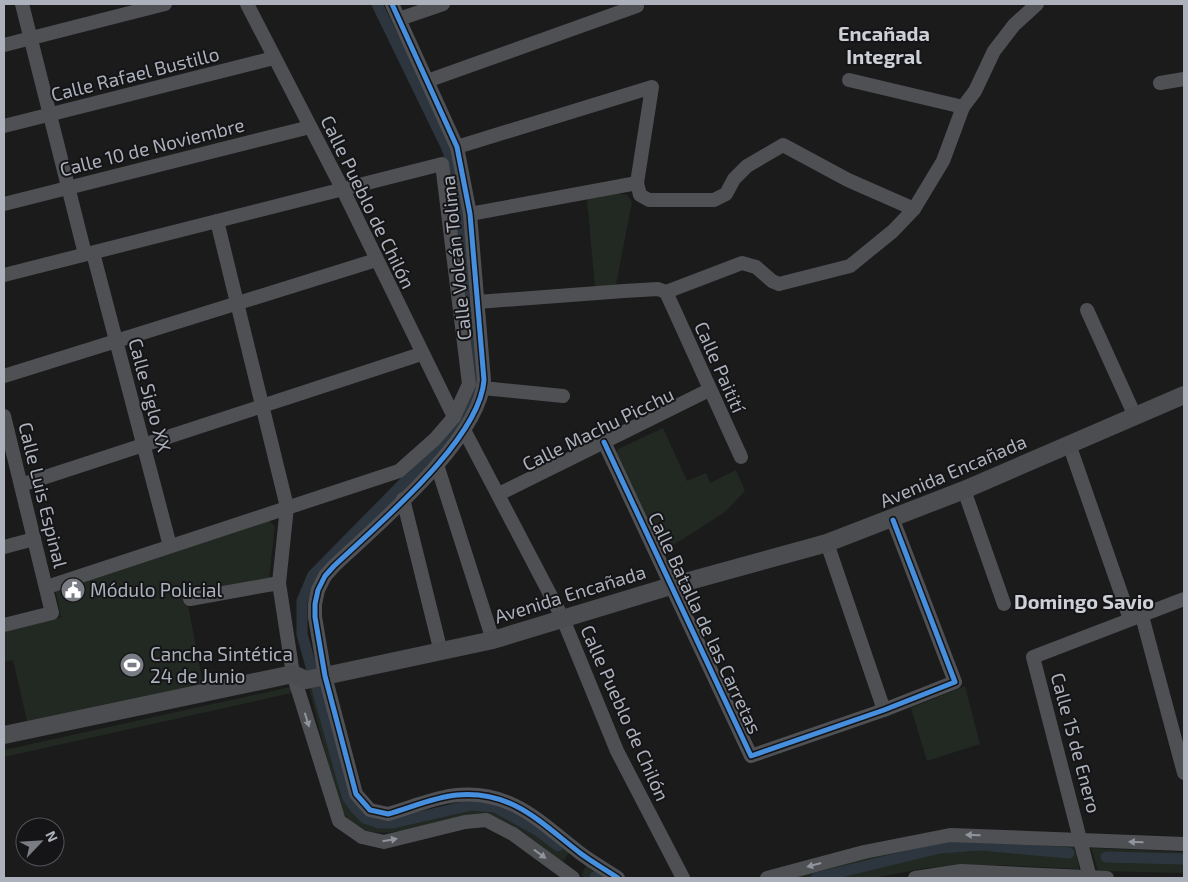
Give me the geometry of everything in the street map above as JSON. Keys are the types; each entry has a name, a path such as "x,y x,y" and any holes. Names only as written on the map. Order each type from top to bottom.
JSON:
{"main road":[{"name":"Avenida Encañada","path":"4,735 441,652 493,640 671,586 826,543 893,520 1184,395"}],"street":[{"name":"Calle Siglo XX","path":"22,4 69,188 116,341 170,546"},
{"path":"4,45 165,4"},
{"name":"Calle Pueblo de Chilón","path":"246,4 343,190 454,417"},
{"name":"Calle Volcán Tolima","path":"310,677 318,590 325,576 437,465 464,430 483,388 470,214 457,147 392,4"},
{"path":"399,19 444,4"},
{"path":"477,302 658,289 666,292 742,263 756,267 772,281 779,284 850,266 893,231 914,209 943,161 963,107 975,91 994,51 1014,25 1037,4"},
{"path":"426,81 637,6"},
{"name":"Calle Rafael Bustillo","path":"4,126 274,58"},
{"path":"849,80 963,107"},
{"path":"1160,84 1184,80"},
{"path":"457,147 652,88 637,183 640,195 649,200 714,200 726,194 734,179 747,166 784,145 848,180 914,209"},
{"name":"Calle 10 de Noviembre","path":"4,204 310,127"},
{"path":"4,275 442,164 469,384 454,417 435,439 399,471 47,586"},
{"path":"470,214 637,183"},
{"path":"217,221 288,507 279,583 310,677 356,794 370,810 388,814 454,795 471,794 496,797 518,806 536,817 582,854 618,878"},
{"path":"4,376 376,260"},
{"name":"Calle Paitití","path":"666,292 741,457"},
{"path":"1087,310 1135,416"},
{"path":"21,485 422,354"},
{"path":"483,388 563,396"},
{"name":"Calle Machu Picchu","path":"499,494 710,390"},
{"name":"Calle Luis Espinal","path":"4,419 47,586 52,613 4,625"},
{"name":"Calle Pueblo de Chilón","path":"464,430 563,619 617,751 683,878"},
{"name":"Calle Batalla de las Carretas","path":"604,442 751,756 884,710 956,682 893,520"},
{"path":"1070,444 1179,729 1184,773"},
{"path":"437,465 493,640"},
{"path":"964,490 1004,604"},
{"path":"403,499 441,652"},
{"path":"4,547 34,539"},
{"path":"826,543 884,710"},
{"path":"190,599 279,583"},
{"path":"1136,618 1184,599"},
{"name":"Calle 15 de Enero","path":"1090,878 1082,840 1033,657 1136,618"},
{"path":"310,677 339,821 362,837 384,842 465,822 486,820 513,834 569,877 582,854"},
{"path":"767,878 864,852 950,835 1184,844"},
{"path":"915,878 961,872 1107,878"}],"shaded area":[{"path":"617,193 627,195 632,202 616,285 595,288 587,199"},
{"path":"663,428 687,481 706,473 710,483 736,470 745,491 725,512 661,553 616,456 618,449"},
{"path":"268,519 275,527 269,578 186,595 203,684 193,686 194,690 27,721 13,660 4,662 4,632 61,617 55,589"},
{"path":"321,684 353,797 399,817 466,800 492,802 516,810 570,851 563,862 517,828 498,818 489,816 458,818 408,830 378,833 364,830 353,824 339,807 309,688"},
{"path":"295,686 296,692 4,757 4,750"},
{"path":"965,686 980,744 927,761 911,708"},
{"path":"950,840 1076,847 1079,869 999,865 953,866 926,868 874,878 789,878 907,848"},
{"path":"1091,848 1184,852 1184,873 1098,871"},
{"path":"587,864 609,878 586,878 581,875"}],"waterway":[{"path":"377,4 446,146 454,169 476,391 456,427 445,441 313,575 302,601 302,634 348,798 365,818 379,823 393,823 472,805 495,807 537,830 558,846"},
{"path":"816,878 940,848 981,845 1069,853"},
{"path":"1106,857 1184,859"}],"cycle path":[{"path":"392,4 457,147 470,214 484,380 478,404 465,429 446,454 424,480 325,576 318,590 315,604 315,617 325,676 356,794 370,810 388,814 431,800 457,795 476,795 494,798 510,803 538,820 585,856 618,878"},
{"path":"604,442 751,756 884,710 955,682 893,520"}],"place":[{"name":"Módulo Policial","path":"73,590"},
{"name":"Cancha Sintética 24 de Junio","path":"132,665"}],"district":[{"name":"Encañada Integral","path":"884,46"},
{"name":"Domingo Savio","path":"1084,602"}]}
